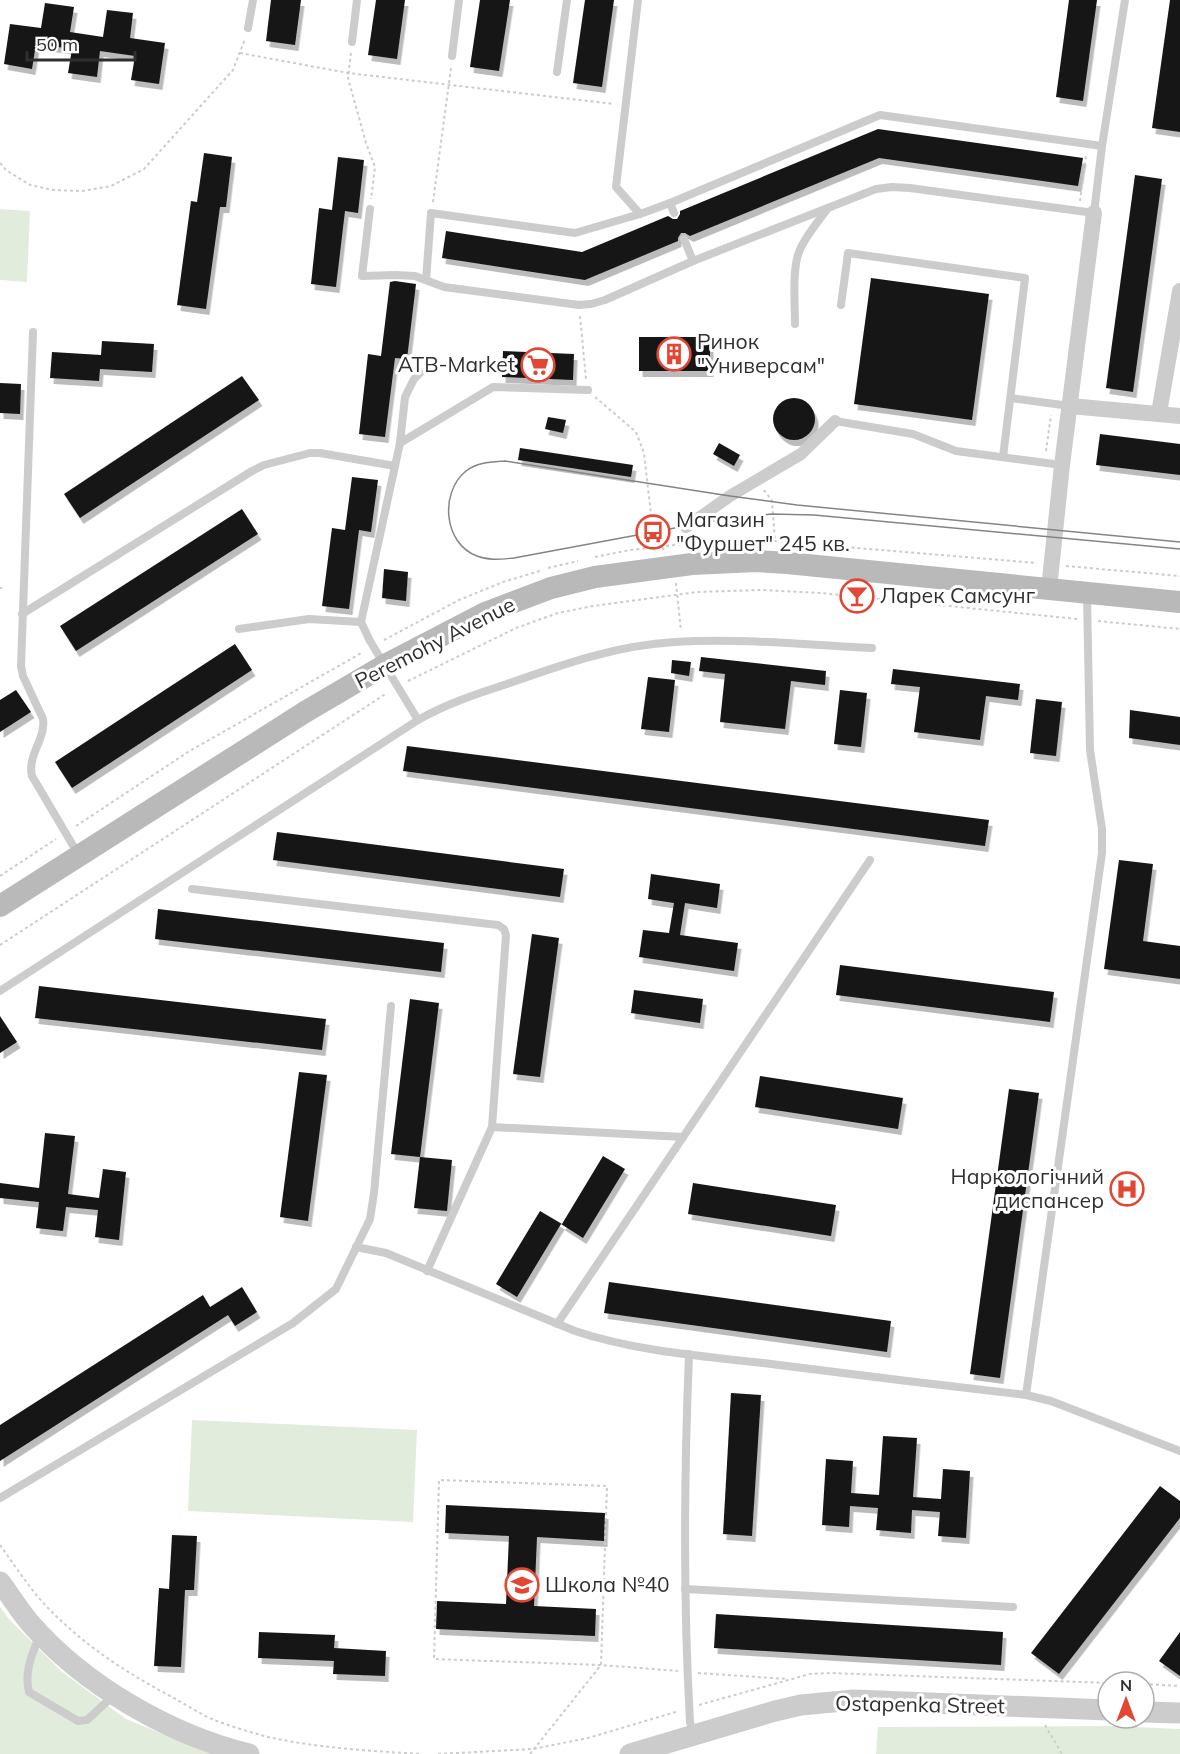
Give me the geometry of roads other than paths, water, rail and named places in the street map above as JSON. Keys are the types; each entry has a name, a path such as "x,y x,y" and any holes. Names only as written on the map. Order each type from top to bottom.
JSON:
{"main road":[{"name":"Peremohy Avenue","path":"0,906 305,712 385,665 485,613 551,588 595,577 673,566 733,561 787,563 1180,602"}],"street":[{"path":"1049,589 1050,564 1094,213"},
{"path":"1159,413 1179,310 1180,291"},
{"path":"1070,406 1180,416"},
{"path":"686,527 730,496 801,454 835,421"},
{"path":"0,1582 40,1634 101,1687 143,1712 195,1737 249,1754"},
{"name":"Ostapenka Street","path":"630,1754 775,1711 828,1702 854,1700 1096,1710"},
{"path":"1156,1712 1180,1713"}],"lane":[{"path":"248,28 253,0"},
{"path":"352,42 357,0"},
{"path":"452,56 459,0"},
{"path":"557,72 567,0"},
{"path":"638,0 616,188 640,214"},
{"path":"370,209 362,276 415,276 444,287 579,304 591,304 604,300 693,261 876,189 892,187 1094,213 1125,0"},
{"path":"426,280 431,213 575,233 670,203 880,115 1102,147"},
{"path":"670,203 674,213"},
{"path":"795,324 798,253 828,207"},
{"path":"684,239 693,261"},
{"path":"841,305 848,253 1025,278 1004,457"},
{"path":"33,332 21,666 22,676 43,718 44,726 31,760 32,776 78,855"},
{"path":"418,720 373,646 362,622 399,443 405,397 414,379 420,373"},
{"path":"399,443 493,387 588,390"},
{"path":"1011,398 1070,406"},
{"path":"835,421 913,434 956,451 1062,465"},
{"path":"22,614 264,465 310,453 321,453 394,466"},
{"path":"1026,1395 1102,853 1102,829 1090,750 1087,594"},
{"path":"239,629 309,619 362,622"},
{"path":"0,991 418,720 458,701 560,665 610,652 652,645 682,642 762,642 872,648"},
{"path":"557,1324 870,860"},
{"path":"192,889 486,923 498,925 504,929 506,935 492,1127 427,1271"},
{"path":"0,1498 293,1323 336,1289 370,1219 391,1006"},
{"path":"492,1127 683,1137"},
{"path":"356,1247 386,1253 603,1341 631,1347 1026,1395 1051,1401 1180,1451"},
{"path":"689,1354 684,1469 684,1589 690,1722 693,1736"},
{"path":"684,1589 1013,1607"},
{"path":"40,1634 27,1671 29,1692 78,1721 87,1719 114,1694"}],"tram line":[{"path":"1180,542 797,505 505,461 480,464 466,471 457,480 449,504 452,530 458,541 466,550 482,558 491,559 514,558 723,519 772,514 814,515 1180,549"}],"place":[{"name":"Ринок \"Универсам\"","path":"674,354"},
{"name":"ATB-Market","path":"538,365"},
{"name":"Магазин \"Фуршет\" 245 кв.","path":"653,532"},
{"name":"Ларек Самсунг","path":"857,596"},
{"name":"Наркологічний диспансер","path":"1127,1189"},
{"name":"Школа №40","path":"522,1585"}]}
